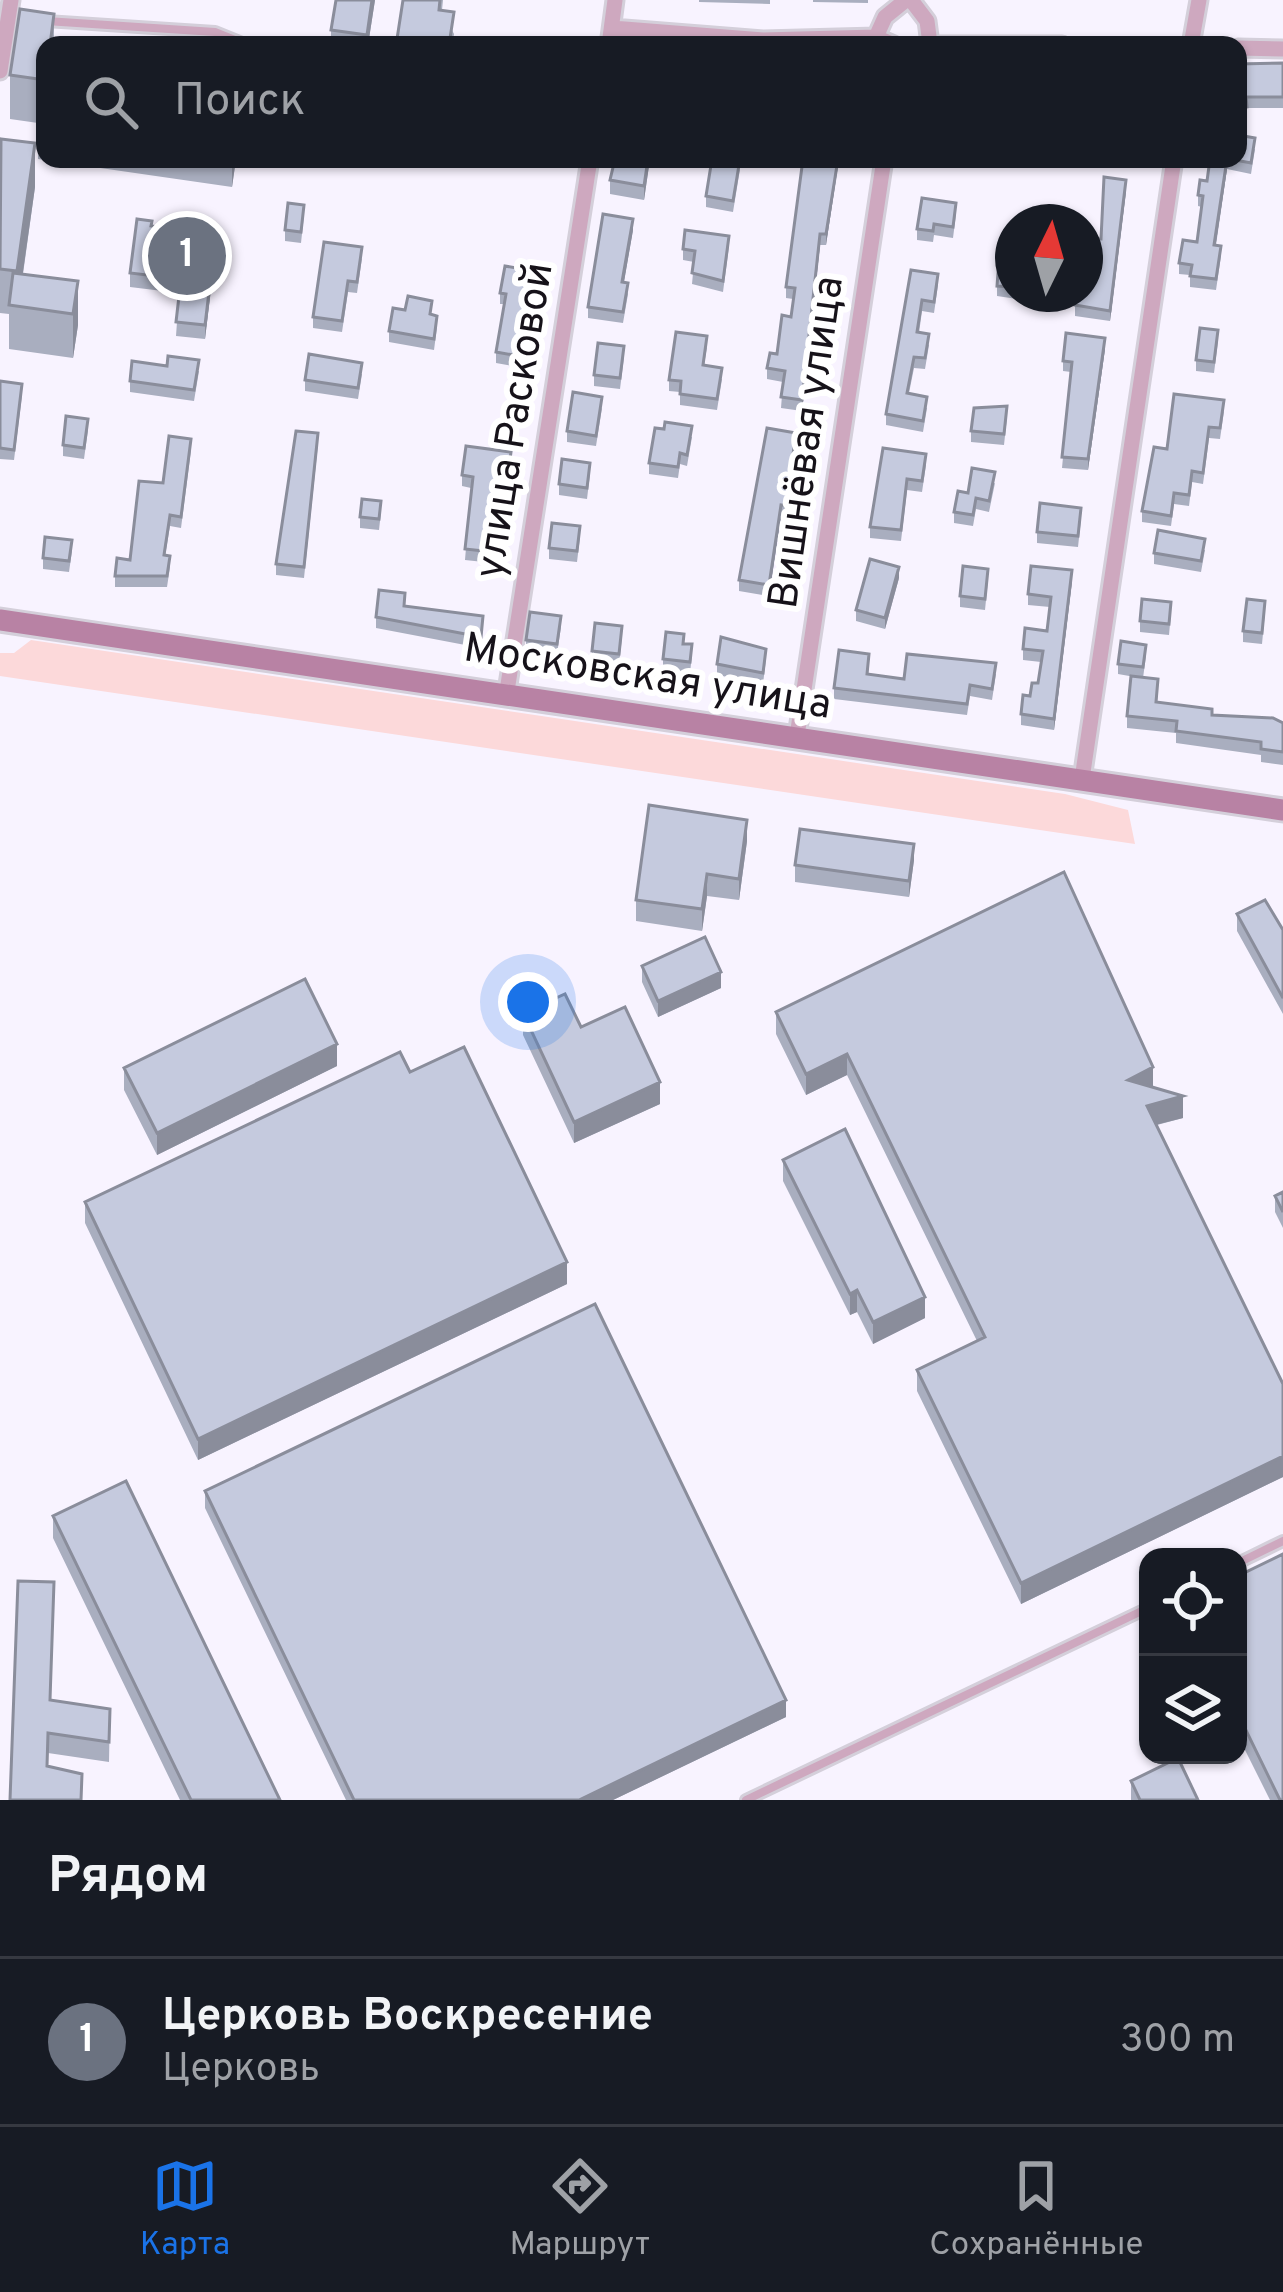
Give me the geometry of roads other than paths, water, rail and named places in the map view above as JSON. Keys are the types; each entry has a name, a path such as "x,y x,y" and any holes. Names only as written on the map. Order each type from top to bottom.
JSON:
{"main road":[{"name":"Московская улица","path":"0,620 1283,810"}],"street":[{"path":"0,71 11,0"},
{"path":"611,36 614,0"},
{"path":"876,36 885,17 909,0 927,21 928,36"},
{"path":"1193,36 1199,0"},
{"path":"1247,48 1283,49"},
{"name":"улица Расковой","path":"507,692 589,168"},
{"name":"Вишнёвая улица","path":"797,736 883,168"},
{"path":"1082,779 1173,168"}],"lane":[{"path":"8,19 225,36"},
{"path":"1247,1559 1283,1541"},
{"path":"746,1800 1139,1611"}],"place":[{"name":"Церковь Воскресение","path":"187,256"}]}
